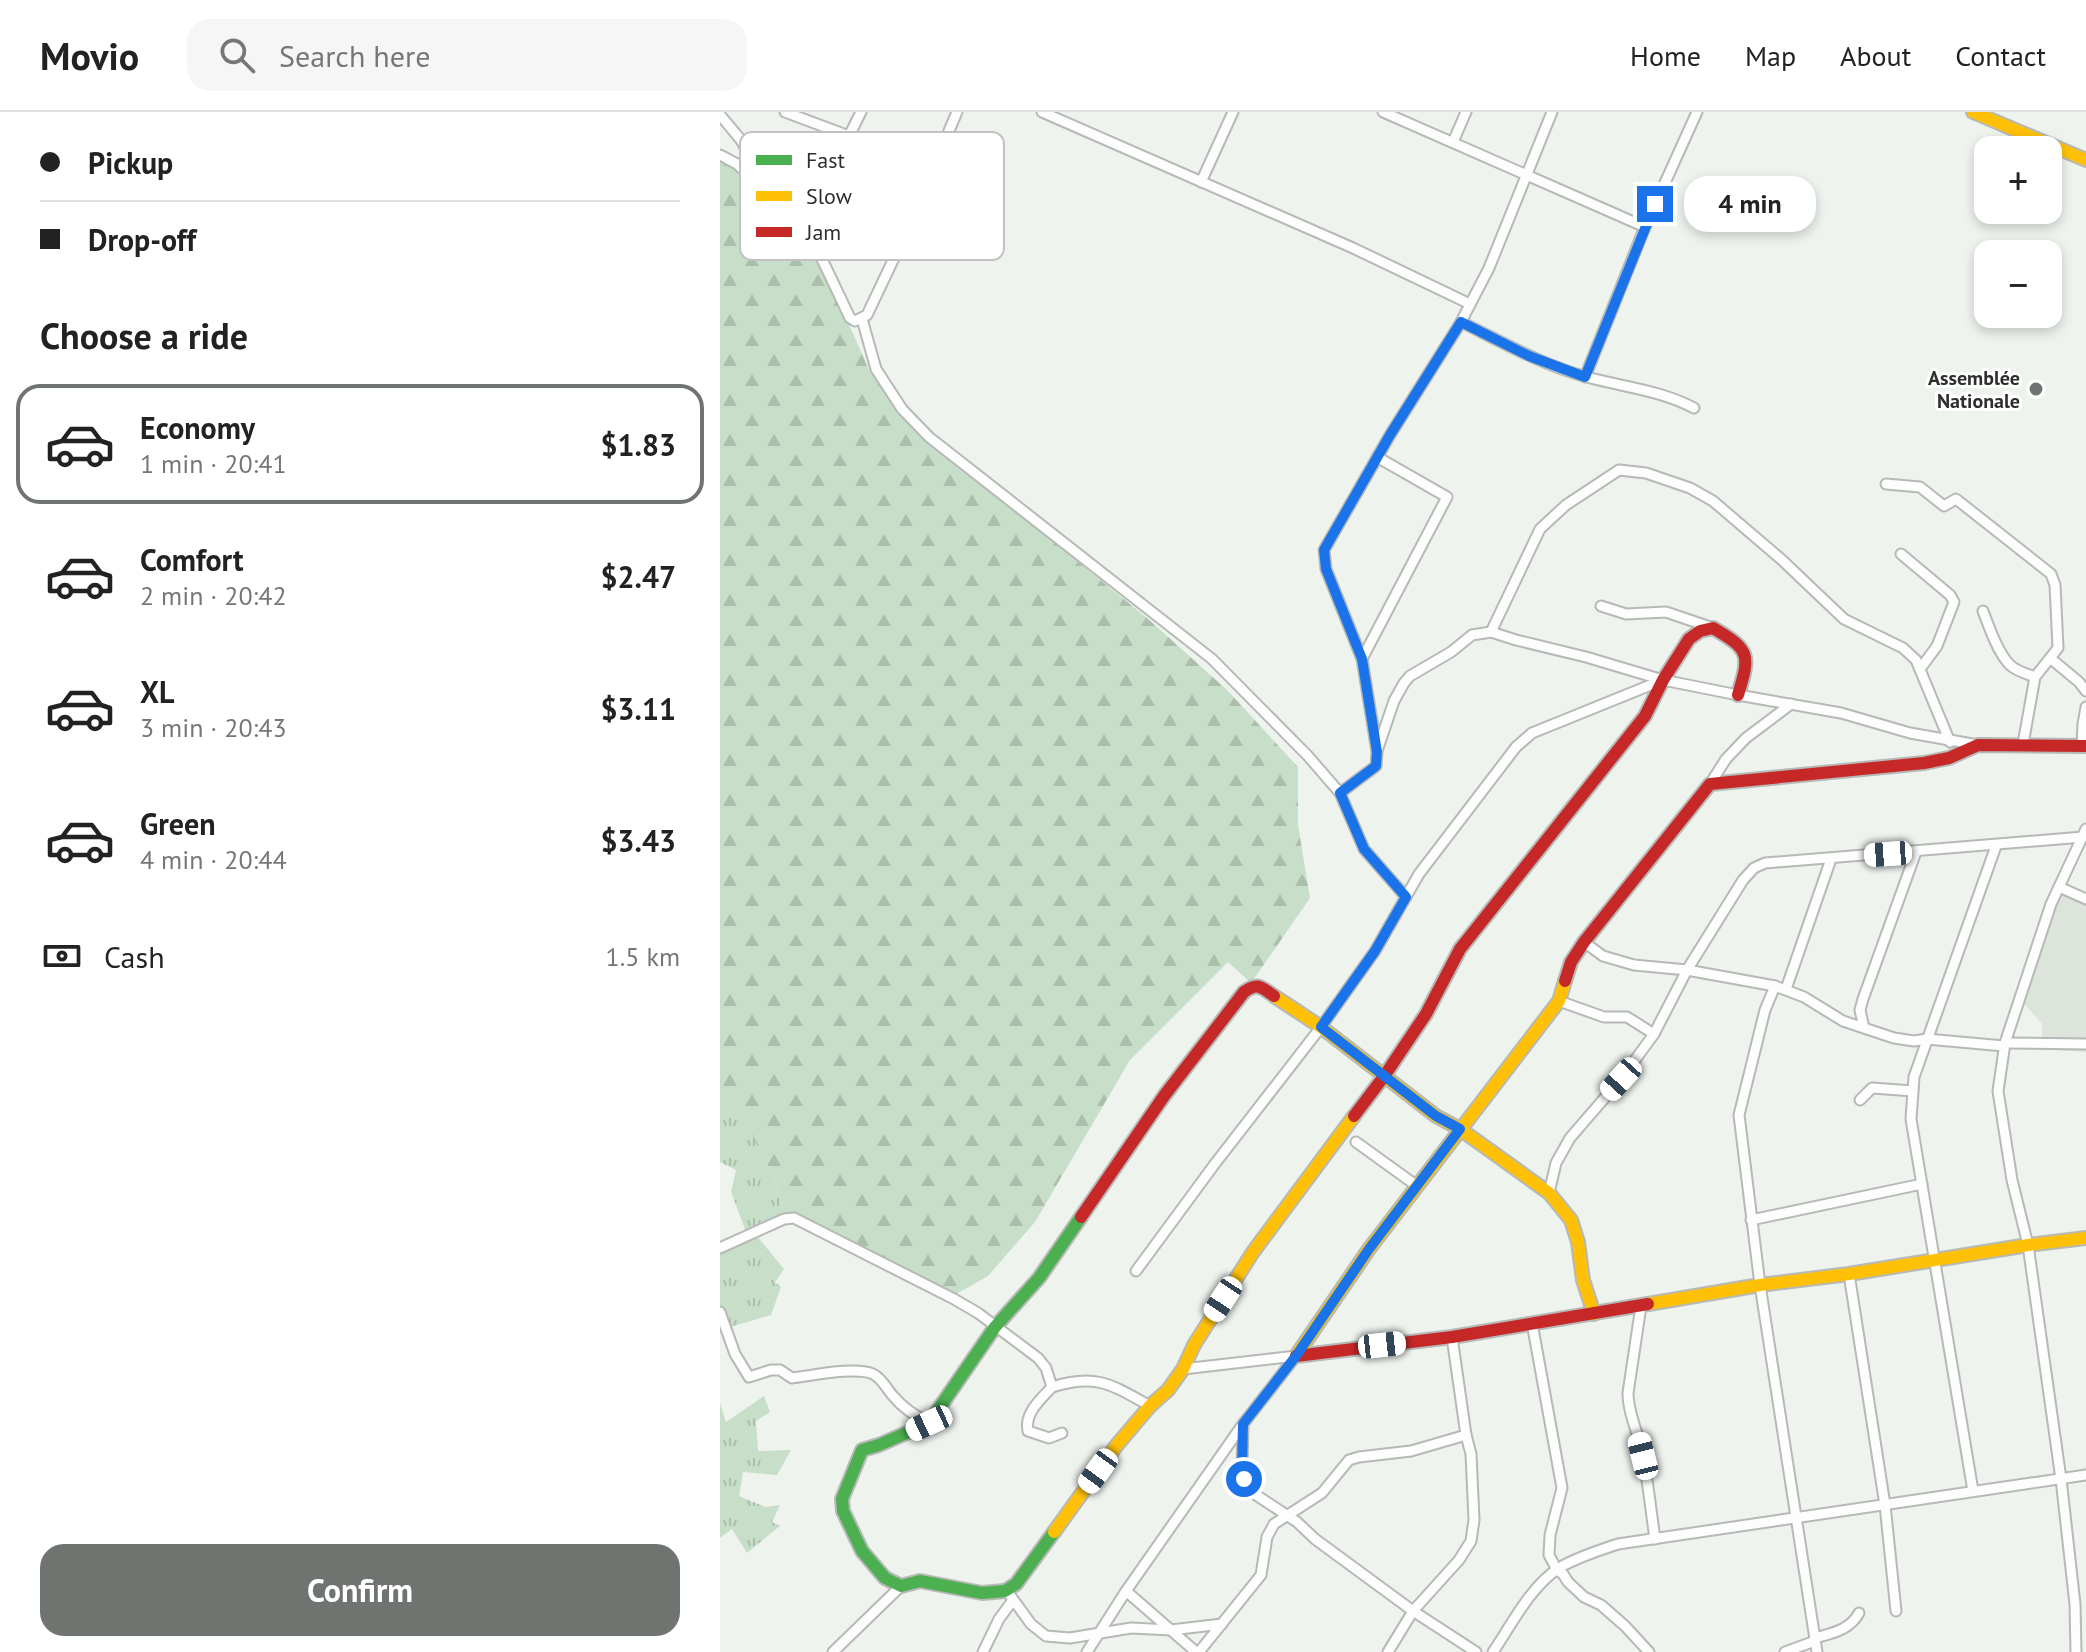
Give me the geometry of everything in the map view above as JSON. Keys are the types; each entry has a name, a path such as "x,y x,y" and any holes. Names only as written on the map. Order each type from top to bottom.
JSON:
{"street":[{"path":"785,112 837,132"},
{"path":"851,132 861,112"},
{"path":"949,132 957,112"},
{"path":"1042,112 1367,255 1470,304"},
{"path":"1201,182 1233,112"},
{"path":"1383,112 1645,227"},
{"path":"1453,142 1466,112"},
{"path":"1340,793 1376,766 1377,752 1362,659 1326,569 1324,550 1377,457 1461,322 1489,268 1552,112"},
{"path":"1585,377 1645,227 1697,112"},
{"path":"1973,112 2086,160"},
{"path":"720,115 740,139"},
{"path":"720,155 740,167"},
{"path":"822,260 850,318 855,321 867,315 893,260"},
{"path":"862,319 876,369 902,409 929,437 1212,659 1308,756 1340,793 1364,849 1406,897"},
{"path":"1461,322 1529,356 1585,377 1673,397 1694,408"},
{"path":"1362,659 1447,497 1377,457"},
{"path":"1491,632 1540,529 1566,505 1619,470 1646,473 1690,488 1713,501 1844,619 1903,648 1916,660 1950,742"},
{"path":"1886,484 1920,487 1944,506 1956,499 2051,574 2055,585 2058,648 2035,677 2023,744"},
{"path":"1901,554 1950,595 1954,602 1937,646 1920,669"},
{"path":"1601,606 1626,614 1666,612 1713,628 1737,641 1746,654 1747,663 1738,695"},
{"path":"1983,611 1989,629 2009,664 2035,677"},
{"path":"983,1652 1016,1584 1116,1446 1168,1390 1183,1369 1194,1345 1253,1252 1385,1075 1426,1014 1460,949 1645,716 1689,639 1700,631 1713,628"},
{"path":"1377,752 1394,701 1410,676 1451,652 1472,635 1491,632 1663,680 1841,713 1950,742 2084,746 2086,707"},
{"path":"2050,658 2086,691"},
{"path":"1136,1271 1321,1027 1375,951 1419,874 1524,739 1663,680"},
{"path":"1087,1652 1126,1591 1243,1424 1296,1356 1369,1249 1559,1001 1571,962 1584,942 1710,784 1726,759 1746,738 1791,704"},
{"path":"1710,784 1924,763 1949,758 1978,745"},
{"path":"1549,1193 1556,1163 1570,1138 1621,1079 1654,1034 1687,970 1743,880 1754,868 1765,863 1996,846 2084,833"},
{"path":"2076,1652 2075,1604 2061,1479 2028,1245 2012,1180 1998,1091 2005,1045 2051,904 2084,833"},
{"path":"1973,1491 1911,1119 1914,1077 1996,846"},
{"path":"1864,1028 1860,1010 1863,999 1916,852"},
{"path":"1786,989 1831,859"},
{"path":"2059,887 2086,899"},
{"path":"1584,942 1603,956 1634,965 1687,970 1786,989 1843,1021 1894,1038 2005,1045 2086,1044"},
{"path":"901,1586 885,1578 862,1551 843,1511 842,1499 862,1450 929,1423 995,1327 1039,1278 1164,1096 1244,992 1252,986 1259,986 1321,1027 1436,1116 1460,1129 1549,1193 1571,1220 1578,1242 1583,1280 1594,1314"},
{"path":"1775,986 1765,1010 1739,1115 1760,1285 1817,1652"},
{"path":"1559,1001 1604,1017 1627,1017 1654,1034"},
{"path":"1860,1100 1872,1088 1913,1091"},
{"path":"1356,1142 1417,1186"},
{"path":"1751,1220 1922,1184"},
{"path":"720,1248 784,1219 794,1218 954,1299 1038,1358 1046,1368 1052,1387"},
{"path":"1183,1369 1452,1337 1760,1285 2086,1238"},
{"path":"1849,1274 1885,1505 1896,1611"},
{"path":"1641,1306 1628,1404 1643,1456 1655,1539"},
{"path":"720,1312 735,1354 749,1377 771,1370 780,1370 792,1378 866,1372 884,1383 892,1396 911,1414 929,1423"},
{"path":"1532,1323 1562,1488 1550,1535 1549,1555 1557,1570 1584,1597 1601,1605 1649,1652"},
{"path":"1388,1652 1413,1611 1459,1560 1471,1541 1474,1499 1471,1454 1452,1337"},
{"path":"1062,1433 1049,1438 1028,1431 1027,1423 1029,1415 1052,1387 1073,1380 1108,1383 1150,1406"},
{"path":"1243,1424 1242,1470 1250,1491 1413,1611 1476,1652"},
{"path":"1126,1591 1198,1652 1261,1575 1267,1537 1274,1524 1322,1493 1353,1458 1411,1451 1466,1435"},
{"path":"1493,1652 1541,1584 1557,1570 1579,1557 1618,1544 2086,1475"},
{"path":"833,1652 901,1586 919,1581 1010,1596 1031,1624 1046,1636 1070,1638 1131,1628 1171,1630 1222,1624"},
{"path":"1785,1652 1846,1628 1859,1613"}],"shaded area":[{"path":"2052,888 2086,901 2086,1052 2042,1049 2042,1024 2016,994"}],"green space":[{"path":"720,155 740,167 740,260 821,260 869,370 897,409 938,448 1147,618 1227,690 1298,767 1298,825 1310,898 1251,983 1228,962 1130,1060 1035,1222 988,1276 944,1301 784,1215 775,1180 747,1125 720,1097"},
{"path":"720,1097 747,1124 775,1180 784,1215 746,1232 731,1192 736,1170 720,1162"},
{"path":"756,1235 784,1269 775,1282 781,1287 771,1315 720,1330 720,1252"},
{"path":"764,1396 770,1412 756,1421 758,1451 791,1450 777,1475 743,1472 739,1496 765,1507 780,1505 772,1522 780,1526 747,1553 732,1529 720,1538 720,1403 726,1422"}],"traffic: fast":[{"path":"1054,1532 1016,1584 1005,1591 982,1593 920,1581 901,1586 885,1578 862,1551 843,1511 842,1499 862,1450 929,1423 995,1327 1039,1278 1081,1217"}],"traffic: slow":[{"path":"1973,112 2086,160"},
{"path":"1296,1356 1369,1249 1559,1001 1565,981"},
{"path":"1274,996 1321,1027 1436,1116 1460,1129 1549,1193 1571,1220 1578,1242 1583,1280 1594,1314"},
{"path":"1054,1532 1116,1446 1168,1390 1253,1252 1354,1116"},
{"path":"1648,1304 2086,1238"}],"traffic: jam":[{"path":"1354,1116 1426,1014 1460,949 1645,716 1689,639 1700,631 1713,628 1741,648 1745,662 1738,695"},
{"path":"1565,981 1571,962 1584,942 1710,784 1924,763 1949,758 1978,745 2086,746"},
{"path":"1081,1217 1164,1096 1244,992 1259,987 1274,996"},
{"path":"1296,1356 1452,1337 1648,1304"}],"place":[{"name":"Assemblée Nationale","path":"2036,389"}],"route":[{"path":"1244,1479 1243,1424 1296,1356 1369,1249 1460,1129 1436,1116 1321,1027 1375,951 1406,897 1364,849 1340,793 1376,766 1377,752 1362,659 1326,569 1324,550 1390,435 1461,322 1529,356 1585,377 1655,204"}]}
